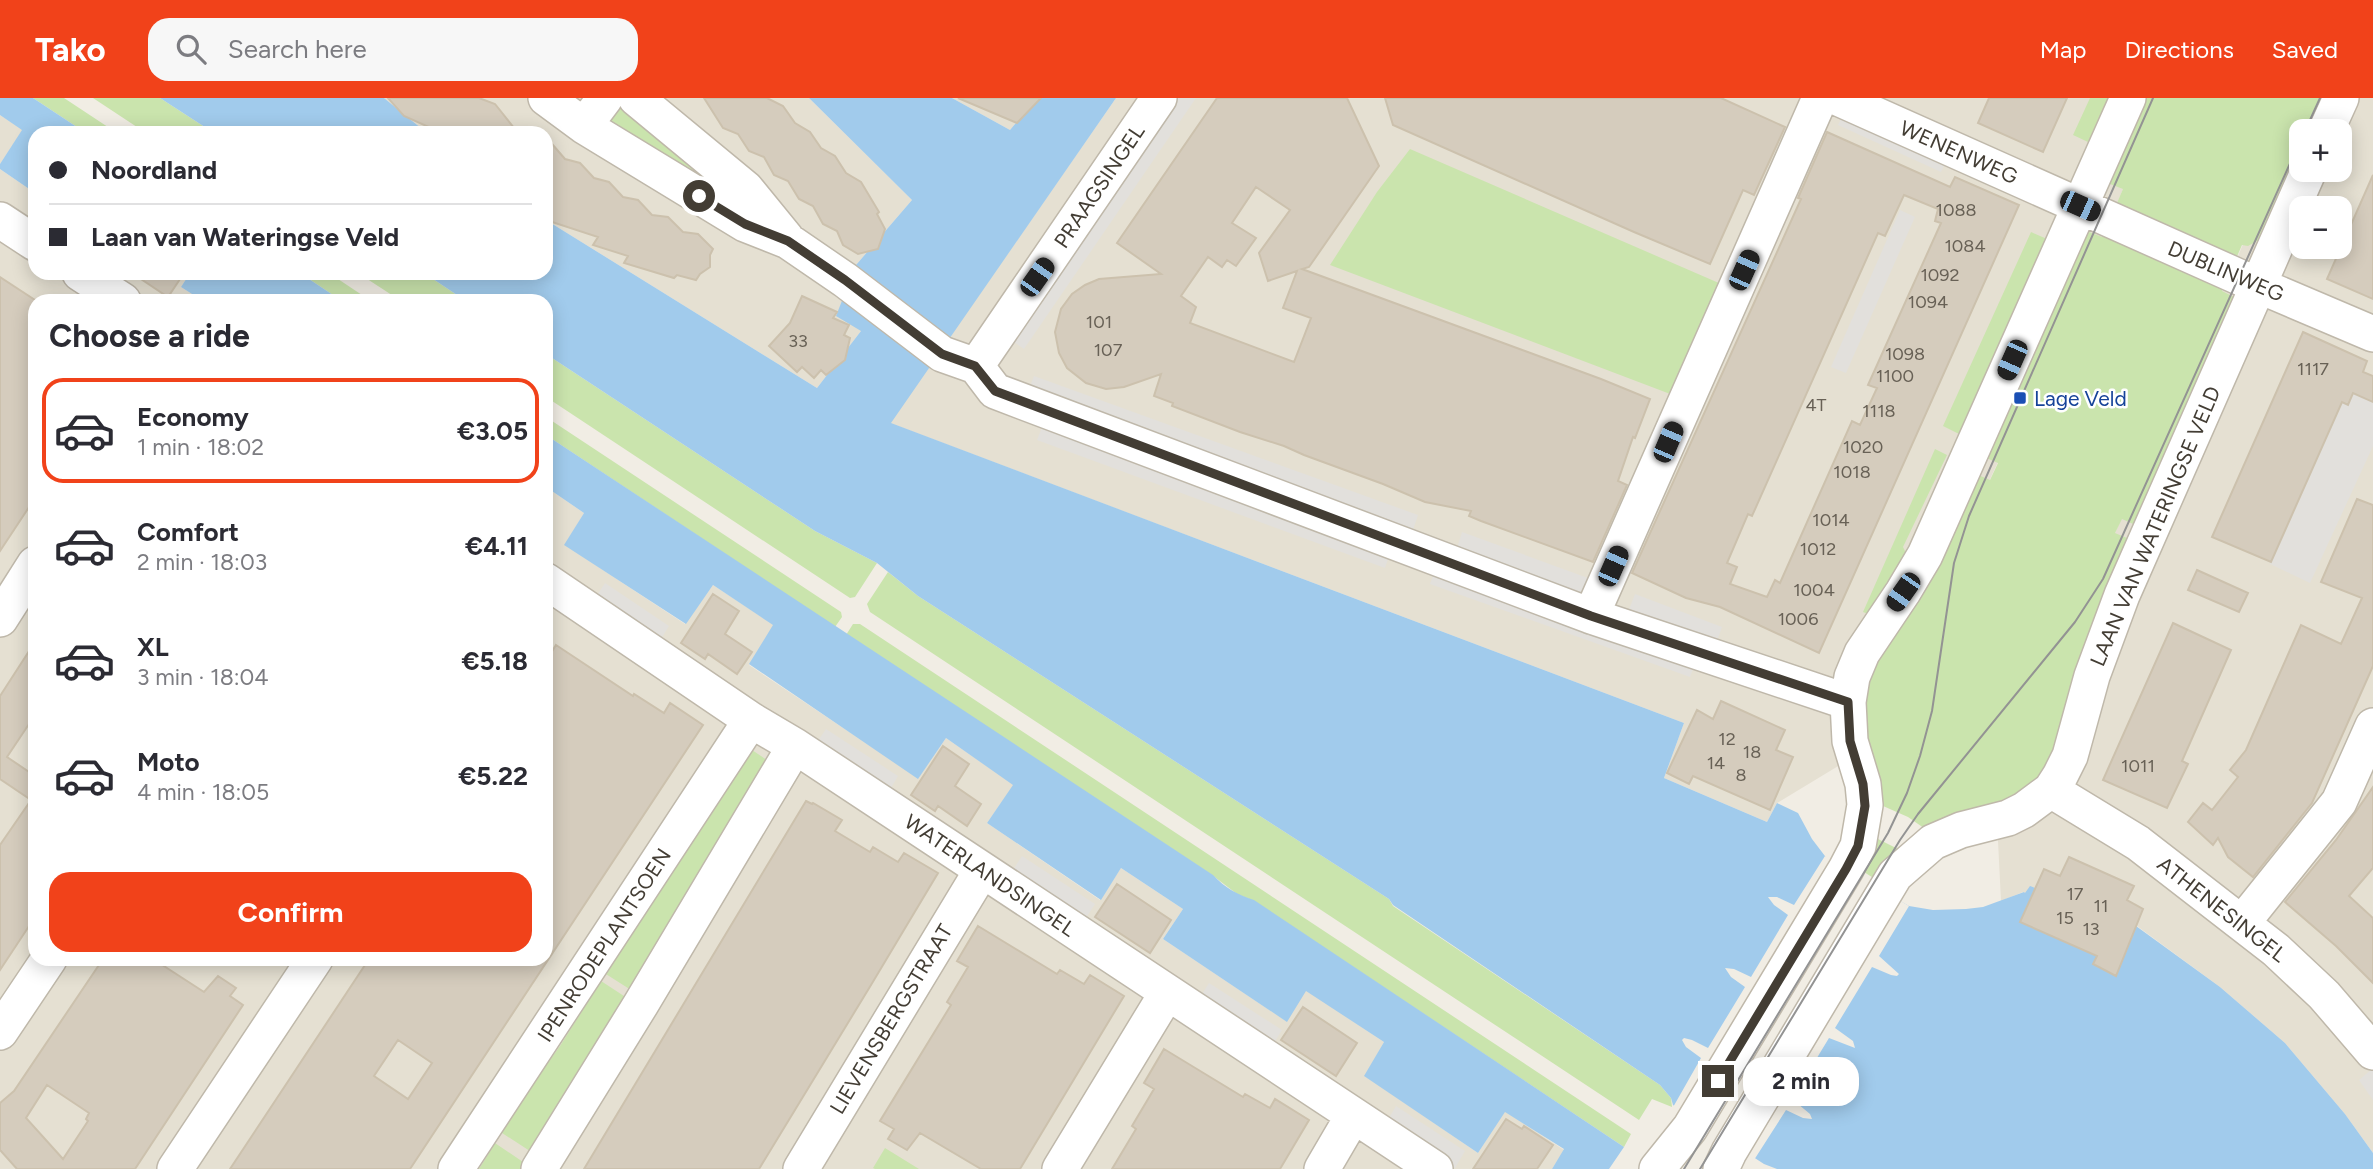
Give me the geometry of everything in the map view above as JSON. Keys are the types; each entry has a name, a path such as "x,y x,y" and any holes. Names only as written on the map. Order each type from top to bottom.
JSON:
{"street":[{"path":"546,98 584,126 745,224 788,241 845,280 942,354 975,366 995,391 1591,616 1848,702"},
{"path":"584,126 605,98"},
{"path":"636,98 746,190 788,241"},
{"name":"PRAAGSINGEL","path":"975,366 1159,98"},
{"path":"1591,616 1820,98"},
{"name":"WENENWEG","path":"1838,98 2080,206"},
{"path":"1657,1169 1690,1128 1858,846 1865,806 1863,784 1850,741 1848,702 1852,677 1862,653 1925,555 2128,98"},
{"path":"2331,119 2341,98"},
{"name":"LAAN VAN WATERINGSE VELD","path":"1725,1160 1895,875 1933,842 1961,830 2008,818 2037,802 2060,776 2070,756 2092,676 2122,595 2304,182"},
{"name":"DUBLINWEG","path":"2080,206 2373,334"},
{"path":"0,220 28,238"},
{"path":"91,280 112,294"},
{"path":"0,619 28,575"},
{"name":"WATERLANDSINGEL","path":"553,596 795,746 1435,1169"},
{"name":"IPENRODEPLANTSOEN","path":"456,1169 751,720"},
{"path":"2242,923 2339,802 2373,726"},
{"path":"539,1169 795,746"},
{"name":"ATHENESINGEL","path":"2050,790 2137,843 2276,950 2324,995 2372,1048"},
{"name":"LIEVENSBERGSTRAAT","path":"801,1169 982,870"},
{"path":"0,1032 44,966"},
{"path":"175,1169 310,966"},
{"path":"1060,1169 1167,993"},
{"path":"1322,1169 1353,1116"}],"shaded area":[{"path":"384,98 809,98 912,200 856,265 861,331 817,388 553,224 553,126 418,126"},
{"path":"952,98 1037,98 1010,130"},
{"path":"1116,98 2163,98 2095,253 1966,531 1873,745 1777,803 1767,822 1664,778 1684,723 890,423"},
{"path":"1175,98 1196,98 1024,349 1010,339"},
{"path":"2308,98 2373,98 2373,1153 2345,1114 2285,1043 2220,987 2137,926 2116,976 2020,922 2024,913 2025,893 2001,901 1996,801 2289,141 2289,182 2352,182 2352,119 2299,119"},
{"path":"1845,111 1948,158 1941,172 1838,125"},
{"path":"0,115 23,130 0,164"},
{"path":"0,169 28,188 28,280 186,280 181,287 192,294 28,294 28,966 553,966 553,492 584,513 565,545 685,624 713,585 774,625 749,665 918,778 946,738 1014,785 987,823 1100,900 1121,868 1183,909 1163,939 1286,1021 1306,990 1384,1042 1365,1076 1478,1153 1505,1111 1564,1150 1552,1169 0,1169"},
{"path":"1900,210 1915,217 1846,373 1831,367"},
{"path":"1034,376 1418,515 1413,530 1028,391"},
{"path":"2353,393 2373,402 2373,446 2310,583 2270,564 2342,402 2348,405"},
{"path":"1044,422 1390,553 1385,568 1037,440"},
{"path":"1462,532 1588,578 1582,594 1457,548"},
{"path":"1436,568 1696,661 1690,677 1430,584"},
{"path":"605,583 669,626 659,642 594,600"},
{"path":"1635,594 1722,627 1716,644 1628,612"},
{"path":"826,729 898,776 888,793 815,745"},
{"path":"1022,856 1095,904 1084,921 1011,873"},
{"path":"1209,983 1282,1030 1272,1046 1199,999"},
{"path":"2372,1069 2373,1071 2373,1100 2359,1080"},
{"path":"1396,1106 1465,1151 1455,1168 1386,1123"}],"green space":[{"path":"33,98 64,98 106,126 75,126"},
{"path":"93,98 160,98 203,126 135,126"},
{"path":"2090,98 2108,98 2088,142 2073,135"},
{"path":"2141,98 2324,98 2315,119 2289,119 2289,178 2264,237 2248,246 2242,245 2222,291 2240,300 2140,527 2122,519 2115,533 2139,543 2039,786 1931,833 1908,817 1874,802 1856,704 1976,474 1990,480 1998,463 1984,457 2084,230 2102,237 2123,189 2105,182"},
{"path":"632,105 751,209 610,122 612,112 621,106"},
{"path":"1410,149 1735,290 1686,400 1330,265 1377,192"},
{"path":"2031,232 2047,239 1959,434 1943,426"},
{"path":"310,280 340,280 360,294 332,294"},
{"path":"369,280 434,280 456,294 390,294"},
{"path":"553,359 815,531 877,563 855,597 850,598 553,402"},
{"path":"553,422 841,612 842,617 835,627 553,440"},
{"path":"1935,449 1947,455 1903,547 1909,559 1871,615 1863,612"},
{"path":"888,572 918,596 1389,899 1393,906 1660,1085 1671,1098 1672,1107 1652,1099 1639,1120 870,612 867,604"},
{"path":"853,624 860,624 1631,1134 1624,1147 846,635"},
{"path":"746,746 773,764 631,990 598,969"},
{"path":"1870,835 1906,853 1883,884 1856,867"},
{"path":"601,981 627,998 536,1155 499,1131 560,1046"},
{"path":"489,1139 526,1164 523,1169 479,1169 489,1153 484,1147"},
{"path":"885,1148 919,1169 873,1168"}],"water":[{"path":"0,98 33,98 75,126 28,126 28,188 0,169 0,164 22,130 0,115"},
{"path":"160,98 384,98 418,126 203,126"},
{"path":"809,98 952,98 1010,130 1037,98 1116,98 891,423 1684,723 1664,778 1767,822 1777,803 1798,813 1812,839 1828,860 1909,906 1933,910 1983,907 2025,893 2030,886 2035,888 2020,922 2097,956 2094,964 2116,976 2136,926 2220,987 2285,1043 2345,1114 2373,1153 2373,1169 1777,1169 1764,1164 1673,1105 1671,1098 1660,1085 1393,905 1389,899 918,596 877,563 815,531 553,359 553,294 456,294 434,280 553,280 553,224 817,388 861,331 836,316 856,265 912,200"},
{"path":"186,280 310,280 332,294 192,294 181,287"},
{"path":"553,440 1213,875 1227,887 1254,900 1624,1147 1609,1169 1552,1169 1564,1149 1505,1112 1478,1153 1364,1076 1384,1042 1306,991 1287,1022 1163,939 1183,909 1121,868 1101,900 987,823 1013,785 946,738 918,779 749,664 773,625 713,585 686,624 564,545 584,513 553,492"}],"pier":[{"path":"1825,856 1909,906 1879,956 1899,974 1891,975 1872,967 1835,1028 1853,1041 1855,1048 1829,1038 1792,1099 1810,1114 1812,1119 1786,1110 1754,1160 1672,1109 1701,1058 1686,1047 1682,1040 1692,1040 1708,1048 1745,987 1731,977 1725,968 1751,977 1788,915 1768,897 1777,897 1794,905"}],"building":[{"path":"388,98 479,98 495,104 512,126 426,126 404,116"},
{"path":"704,98 767,98 783,106 795,123 810,132 821,148 835,156 846,173 861,182 879,212 877,214 885,229 878,249 858,254 843,245 837,231 823,224 813,206 799,199 788,181 774,175 764,157 749,151 738,134 723,128"},
{"path":"958,98 1041,98 1017,123"},
{"path":"1217,98 1347,98 1379,166 1309,267 1302,269 1650,399 1618,481 1627,485 1593,562 1469,516 1471,511 1425,502 1284,446 1172,406 1173,403 1154,396 1161,374 1124,387 1106,389 1086,383 1067,368 1059,353 1055,332 1061,309 1072,294 1099,279 1161,274 1117,243","holes":["1256,187 1290,210 1259,253 1268,281 1297,271 1283,308 1311,318 1294,362 1190,323 1196,307 1181,296 1208,257 1222,267 1227,260 1236,266 1256,238 1232,223"]},
{"path":"1385,98 1721,98 1785,127 1754,195 1743,190 1710,264 1393,125"},
{"path":"1989,98 2067,98 2043,152 1978,123"},
{"path":"1827,132 1950,187 1955,177 2019,205 1819,653 1720,607 1686,598 1632,573 1801,199 1798,198","holes":["1904,195 1938,209 1935,221 1941,223 1868,385 1877,388 1860,425 1852,421 1780,583 1775,580 1767,597 1730,584 1737,567 1727,563 1748,514 1752,516 1878,233 1885,236"]},
{"path":"553,145 565,159 580,163 594,178 609,182 623,197 638,200 652,215 668,217 683,232 698,234 713,249 710,267 696,280 677,275 674,278 624,263 628,256 593,245 598,237 553,222"},
{"path":"2373,175 2373,299 2327,279 2336,259 2352,259 2352,222"},
{"path":"0,277 28,295 28,509 0,551"},
{"path":"142,280 179,280 170,294 164,294"},
{"path":"802,296 837,312 833,318 849,325 844,335 850,338 845,360 826,375 821,370 814,378 802,367 797,372 769,346 790,323"},
{"path":"2303,332 2367,361 2363,372 2373,376 2373,402 2353,393 2348,405 2342,402 2271,562 2212,537"},
{"path":"2357,499 2373,505 2373,666 2312,803 2253,877 2228,857 2218,838 2213,845 2188,822 2203,803 2212,810 2238,777 2230,770 2246,750 2301,625 2341,644 2362,598 2321,582"},
{"path":"2197,570 2248,593 2239,612 2188,590"},
{"path":"713,594 739,611 725,634 752,652 737,674 708,654 705,659 681,643"},
{"path":"2173,623 2231,650 2182,761 2188,764 2167,808 2103,780"},
{"path":"556,645 633,696 634,694 664,713 670,703 703,725 553,952 553,650"},
{"path":"28,653 28,726 7,757 28,771 28,798 0,779 0,696"},
{"path":"1721,701 1785,730 1776,750 1793,757 1770,810 1693,776 1689,784 1667,773 1697,710 1713,719"},
{"path":"943,746 969,764 955,786 981,804 967,826 938,806 935,811 911,795"},
{"path":"2373,787 2373,868 2349,896 2373,918 2373,983 2336,946 2285,902 2336,840"},
{"path":"806,801 842,820 835,831 870,852 873,847 898,862 904,853 938,873 871,985 759,1169 584,1169"},
{"path":"28,804 28,928 0,970 0,845"},
{"path":"2069,857 2134,886 2127,900 2143,909 2116,976 2093,964 2097,956 2020,922 2044,869 2060,876"},
{"path":"1117,884 1171,920 1150,953 1095,917"},
{"path":"978,926 1057,974 1060,970 1084,984 1090,975 1124,996 1020,1169 981,1169 920,1133 907,1150 888,1139 894,1129 880,1121 951,1005 947,1002 968,967 957,961"},
{"path":"98,966 164,966 204,992 218,976 236,988 230,996 243,1005 135,1169 17,1169 0,1150 0,1103 14,1091","holes":["47,1085 89,1113 86,1119 88,1121 63,1159 26,1118"]},
{"path":"364,966 544,966 410,1169 230,1169","holes":["398,1040 432,1063 408,1099 374,1076"]},
{"path":"1303,1007 1357,1043 1336,1076 1281,1040"},
{"path":"1164,1049 1243,1097 1245,1094 1270,1108 1275,1099 1309,1120 1280,1169 1112,1169 1136,1129 1132,1126 1154,1089 1144,1083"},
{"path":"1506,1119 1522,1129 1524,1126 1553,1145 1537,1169 1473,1169"}],"tram line":[{"path":"1684,1169 1888,833 1907,793 1932,711 1954,563 1969,516 2153,98"},
{"path":"2310,119 2320,98"},
{"path":"1700,1169 1900,840 1918,814 2075,622 2103,579 2289,166"}],"place":[{"name":"Lage Veld","path":"2020,398"}],"route":[{"path":"699,196 745,224 788,241 845,280 942,354 975,366 995,391 1591,616 1848,702 1850,741 1863,784 1865,806 1858,846 1718,1081"}]}
